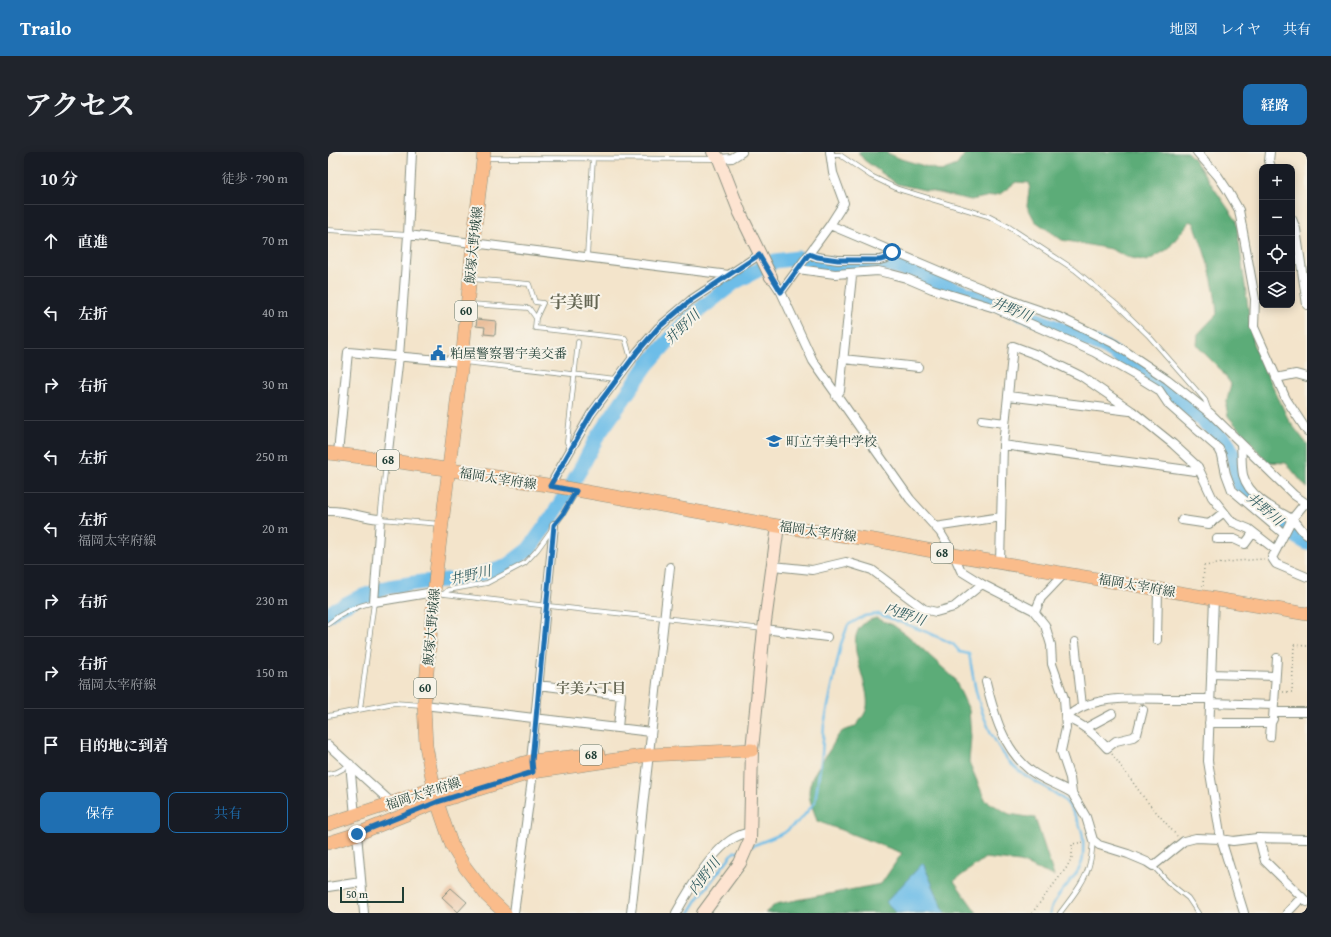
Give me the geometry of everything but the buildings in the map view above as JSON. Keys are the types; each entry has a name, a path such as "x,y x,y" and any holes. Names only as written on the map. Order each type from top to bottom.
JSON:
{"main road":[{"name":"飯塚大野城線","path":"484,155 473,243 462,362 436,572 437,591 424,705 426,746 434,788 437,802 452,846 465,867 487,896 506,913"},
{"name":"福岡太宰府線","path":"333,453 552,486 778,526 874,540 954,555 1307,614"},
{"name":"福岡太宰府線","path":"328,824 434,788 532,767 649,752 752,750"},
{"name":"福岡太宰府線","path":"328,843 357,834 437,802 532,767"}],"street":[{"path":"386,460 399,356 408,235 412,152"},
{"path":"742,152 732,158 716,156 759,255 781,292 813,361 836,396 910,499 940,532 954,555 961,571 1035,612 1045,625 1049,638 1052,664 1064,698 1066,728 1061,751 1070,778 1072,793"},
{"path":"1197,152 1218,176 1239,210 1255,299 1254,327 1286,399 1307,431"},
{"path":"1270,152 1269,161 1270,164"},
{"path":"781,292 830,225 844,203 833,173 831,153"},
{"path":"830,225 892,252 1021,304 1059,317 1113,343 1167,379 1210,414 1294,495 1306,504 1292,519 1272,558 1276,564 1307,577"},
{"path":"1295,226 1307,305"},
{"path":"408,235 587,256 730,275"},
{"path":"809,254 817,257 838,260 880,260 887,258 892,252"},
{"path":"552,486 570,449 591,414 631,360 658,328 691,300 759,255"},
{"path":"798,269 835,274 878,271 906,278 932,289 995,308 1094,352 1159,390 1169,405 1219,449 1232,490 1284,534"},
{"path":"836,396 840,391 852,276"},
{"path":"1000,562 1003,445 1013,346 1040,356 1081,376 1132,411 1173,444 1198,467 1212,497 1232,522 1249,529 1276,550"},
{"path":"333,453 348,352 462,362"},
{"path":"843,359 918,367"},
{"path":"1276,378 1296,374 1307,377"},
{"path":"1008,396 1132,411"},
{"path":"982,420 1005,422"},
{"path":"1241,444 1243,474 1246,482 1261,500 1275,511 1292,519 1307,535"},
{"path":"1003,445 1195,471 1198,467"},
{"path":"328,511 352,513 372,519 380,519 377,576 374,599 437,591"},
{"path":"1182,520 1209,524 1224,512"},
{"path":"935,527 1001,517"},
{"path":"514,913 532,767 538,685 554,525"},
{"path":"703,913 740,863 750,836 752,750 764,629 778,526"},
{"path":"1217,539 1234,540 1245,544 1253,533"},
{"path":"773,566 812,570 846,562 872,570 924,608 936,612 954,607 982,584"},
{"path":"631,913 670,567"},
{"path":"1035,612 1041,598 1061,577 1062,573"},
{"path":"1157,640 1158,589"},
{"path":"1209,598 1211,674 1208,761 1221,839 1244,913"},
{"path":"764,629 827,637"},
{"path":"1075,642 1082,706"},
{"path":"1270,737 1271,723 1274,719 1276,658"},
{"path":"1211,674 1275,676"},
{"path":"986,682 999,727 1013,751 1022,763 1032,772 1061,785 1072,793 1086,816 1093,840 1099,845 1147,862 1153,866 1184,841 1196,838 1233,841 1259,838 1307,839"},
{"path":"538,685 621,695 618,728"},
{"path":"1066,718 1071,713 1088,704 1132,697 1210,701 1307,712"},
{"path":"424,705 651,732"},
{"path":"1066,718 1086,728 1107,748 1116,741 1134,737 1137,734 1143,710"},
{"path":"1086,728 1112,714"},
{"path":"1209,723 1271,723"},
{"path":"328,745 392,803"},
{"path":"350,764 355,815"},
{"path":"357,834 364,913"},
{"path":"676,913 687,893 720,848 737,836 750,836"},
{"path":"1259,838 1265,861 1304,900 1287,913"},
{"path":"328,887 361,882"}],"lane":[{"path":"831,153 840,155 871,176 898,189 988,216 1009,227 1075,270 1116,304 1148,335 1205,400 1210,414"},
{"path":"484,155 593,159 716,156"},
{"path":"587,256 593,159"},
{"path":"328,230 408,235"},
{"path":"470,279 529,284 536,302 543,303 536,318 534,328 625,338 631,360"},
{"path":"467,304 529,308 536,318"},
{"path":"570,449 567,442 578,342"},
{"path":"462,362 617,379"},
{"path":"386,460 380,519 442,524"},
{"path":"437,591 487,582 525,563 537,550 563,514 576,491"},
{"path":"437,591 547,606 664,617 764,629"},
{"path":"328,624 337,616 374,599 360,710"},
{"path":"328,716 394,703 424,705"},
{"path":"328,774 338,772 350,764"},
{"path":"1060,913 1079,886 1086,873 1090,863 1093,840"},
{"path":"1153,866 1168,882 1188,898 1198,913"}],"path":[{"path":"1209,598 1204,566 1236,561 1272,558"},
{"path":"1275,692 1292,692 1294,645 1307,646"},
{"path":"1107,748 1145,799 1179,838"},
{"path":"1032,913 1070,862 1072,857 1072,844 1093,840"}],"green space":[{"path":"858,152 885,152 901,159 941,171 957,165 966,152 1187,152 1193,158 1236,220 1253,344 1289,421 1307,444 1307,488 1286,463 1267,462 1228,416 1226,405 1231,384 1220,369 1197,346 1198,334 1217,314 1209,267 1194,223 1190,221 1168,249 1147,261 1127,257 1111,249 1062,240 1035,221 1027,206 1030,183 1016,182 1000,194 971,200 897,184 864,160"},
{"path":"876,618 893,625 907,635 954,678 969,710 971,737 969,762 985,800 1009,814 1035,818 1054,876 1020,862 985,858 954,881 977,913 945,913 923,864 886,902 897,913 765,913 776,904 881,884 902,853 817,821 809,795 809,789 813,777 837,737 843,731 853,728 856,725 862,718 867,707 867,696 855,644 857,633 863,624"}],"water":[{"path":"923,863 945,913 897,913 886,902"}],"waterway":[{"name":"井野川","path":"328,615 336,609 360,597 389,587 422,582 469,578 508,565 529,549 552,517 580,470 597,437 647,365 689,318 735,282 775,261 798,258 818,263 850,266 888,264 981,299 999,304 1106,348 1162,385 1227,442 1233,454 1238,480 1242,489 1298,538 1307,543"},
{"name":"内野川","path":"752,846 784,833 801,819 815,802 822,754 824,725 841,644 848,625 864,616 878,614 927,632 953,644 960,652 969,654 980,707 986,723 1002,752 1019,771 1057,794 1069,806 1083,835 1083,856 1078,871 1056,899 1050,913"},
{"name":"内野川","path":"689,913 697,900 734,852 742,850"}],"place":[{"name":"粕屋警察署宇美交番","path":"438,353"},
{"name":"町立宇美中学校","path":"774,441"}],"district":[{"name":"宇美町","path":"575,302"},
{"name":"宇美六丁目","path":"591,688"}],"route":[{"path":"357,834 437,802 533,772 532,761 538,685 554,525 563,514 576,491 550,486 591,414 638,351 658,328 691,300 759,255 781,292 809,254 817,257 838,260 880,260 887,258 892,252"}]}
